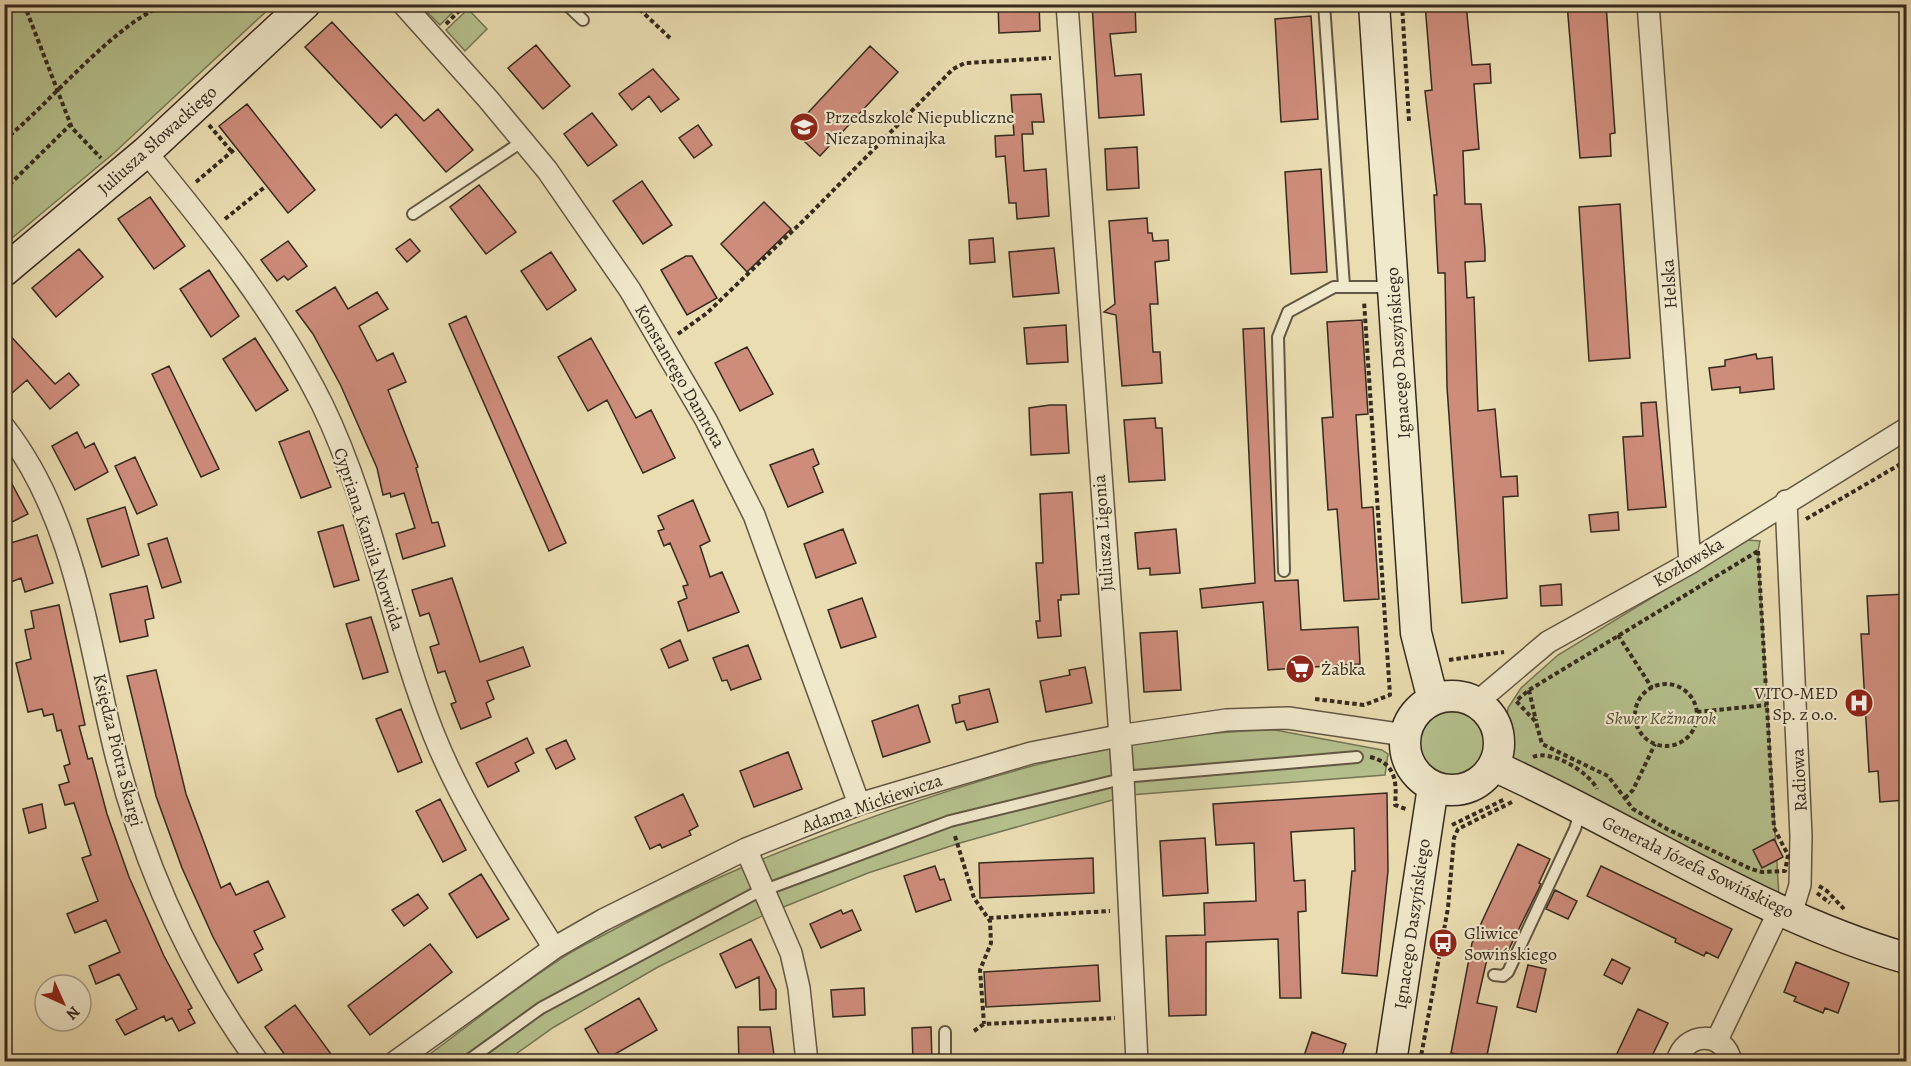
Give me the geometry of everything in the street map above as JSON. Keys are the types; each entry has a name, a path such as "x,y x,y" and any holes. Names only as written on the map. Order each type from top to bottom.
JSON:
{"street":[{"name":"Juliusza Słowackiego","path":"4,271 146,152 305,4"},
{"name":"Konstantego Damrota","path":"403,4 547,170 630,290 706,420 741,487 859,804"},
{"name":"Juliusza Ligonia","path":"1067,4 1122,778 1137,1062"},
{"name":"Ignacego Daszyńskiego","path":"1374,4 1395,287 1416,633 1433,700"},
{"name":"Helska","path":"1648,13 1690,563"},
{"name":"Cypriana Kamila Norwida","path":"146,152 219,243 273,320 321,402 359,500 435,735 478,823 554,948"},
{"name":"Księdza Piotra Skargi","path":"4,427 27,460 51,507 75,574 117,759 152,868 193,957 229,1021 258,1062"},
{"name":"Kozłowska","path":"1476,703 1548,642 1690,563 1786,501 1906,429"},
{"name":"Radiowa","path":"1717,1040 1800,885 1801,837 1786,501"},
{"path":"1455,697 1476,703 1488,712 1496,725 1510,781 1453,790 1433,787 1420,779 1410,766 1405,751 1405,735 1410,720 1420,708 1433,700 1455,697"},
{"name":"Adama Mickiewicza","path":"395,1062 554,948 664,888 746,849 859,804 1031,753 1118,736 1226,720 1288,718 1405,735"},
{"name":"Generała Józefa Sowińskiego","path":"1510,781 1581,809 1786,911 1857,941 1906,958"},
{"name":"Ignacego Daszyńskiego","path":"1391,1062 1433,787"},
{"path":"746,849 791,952 799,988 807,1062"},
{"path":"1677,1062 1680,1052 1692,1040 1700,1037 1717,1040 1725,1046 1731,1062"}],"lane":[{"path":"566,4 583,20"},
{"path":"1324,4 1344,286"},
{"path":"413,214 523,141"},
{"path":"1284,571 1278,337 1288,312 1334,287 1395,287"},
{"path":"466,1062 541,1008 764,890 950,821 1122,778 1357,757"},
{"path":"1494,975 1503,976 1508,972 1575,829 1581,809"},
{"path":"945,1032 945,1062"}],"path":[{"path":"24,4 70,125 104,161"},
{"path":"4,140 133,24 162,6 170,4"},
{"path":"441,28 466,4"},
{"path":"634,4 671,39"},
{"path":"1402,4 1410,123"},
{"path":"672,337 686,330 707,313 953,69 965,63 1061,57"},
{"path":"204,119 232,152"},
{"path":"4,190 70,125"},
{"path":"188,188 236,148"},
{"path":"218,225 266,186"},
{"path":"1311,700 1364,705 1390,695 1363,287"},
{"path":"1804,520 1906,462"},
{"path":"1529,690 1542,744 1608,776 1633,809 1667,829 1750,869 1762,872 1785,871 1788,855 1774,828 1758,551 1618,635 1529,690 1516,700 1536,722"},
{"path":"1618,635 1652,688"},
{"path":"1443,654 1445,660 1503,652 1513,647"},
{"path":"1481,656 1485,664"},
{"path":"1669,685 1679,687 1694,701 1697,712 1696,722 1685,740 1665,747 1655,744 1640,732 1635,713 1643,695 1652,688 1669,685"},
{"path":"1697,712 1766,705"},
{"path":"1625,798 1633,790 1655,744"},
{"path":"1357,757 1377,759 1391,769 1396,779 1395,806 1453,825 1510,797 1510,781"},
{"path":"1420,1062 1448,908 1454,838 1458,829 1510,781"},
{"path":"950,821 974,898 988,918 991,943 980,970 984,1024"},
{"path":"1814,881 1847,911"},
{"path":"1815,891 1828,901"},
{"path":"988,918 1117,910"},
{"path":"974,1030 984,1024 1122,1018"}],"green space":[{"path":"5,5 273,5 114,153 5,244"},
{"path":"420,5 429,5 455,10 440,25"},
{"path":"468,9 487,29 465,51 446,30"},
{"name":"Skwer Kežmarok","path":"1746,540 1760,541 1758,551 1779,897 1502,759 1508,708 1521,688 1558,655"},
{"path":"1445,712 1459,712 1471,717 1480,726 1485,745 1483,758 1476,769 1459,778 1445,778 1433,773 1424,764 1419,752 1419,738 1424,726 1433,717"},
{"path":"1275,730 1382,750 1388,754 1385,775 1130,795 960,843 868,873 766,914 658,967 554,1027 506,1061 419,1062 523,984 572,952 689,891 794,846 932,796 1044,763 1157,740 1216,733"}],"building":[{"path":"998,4 1039,4 1040,31 999,33"},
{"path":"1092,4 1135,4 1136,32 1110,34 1115,76 1141,74 1144,115 1099,118"},
{"path":"1425,4 1466,4 1472,65 1490,64 1491,83 1474,84 1479,149 1463,151 1465,204 1481,204 1485,250 1485,261 1465,262 1467,298 1474,297 1478,411 1495,409 1501,477 1517,476 1518,496 1503,497 1507,598 1462,603 1447,387 1445,273 1438,273 1434,195 1437,195 1425,91 1432,90"},
{"path":"1567,4 1606,4 1615,133 1610,134 1611,156 1580,158"},
{"path":"1311,16 1318,119 1281,122 1275,19"},
{"path":"332,22 424,121 438,109 473,150 446,172 396,114 381,128 305,47"},
{"path":"536,45 570,86 543,109 508,68"},
{"path":"870,46 898,72 820,156 792,130"},
{"path":"653,69 679,99 661,112 649,96 632,110 619,94"},
{"path":"1041,94 1044,122 1032,122 1033,134 1022,134 1024,171 1046,169 1049,216 1017,219 1016,203 1009,203 1005,156 996,157 995,136 1014,135 1011,95"},
{"path":"247,104 315,190 288,213 219,126"},
{"path":"592,113 617,145 588,166 564,134"},
{"path":"698,125 712,145 694,158 679,138"},
{"path":"1137,147 1139,188 1107,190 1105,149"},
{"path":"1321,169 1327,272 1291,274 1285,172"},
{"path":"642,181 672,225 643,244 613,201"},
{"path":"479,185 516,232 486,254 450,207"},
{"path":"150,197 185,246 154,269 118,219"},
{"path":"764,202 791,229 747,272 721,244"},
{"path":"1620,204 1630,358 1589,361 1579,207"},
{"path":"1147,218 1148,233 1152,233 1153,241 1168,240 1169,260 1155,262 1158,304 1150,304 1153,352 1160,352 1162,383 1122,386 1116,315 1104,312 1115,304 1109,221"},
{"path":"993,238 995,262 970,264 969,240"},
{"path":"410,239 420,251 407,262 396,249"},
{"path":"288,241 307,266 288,280 284,276 277,281 261,260"},
{"path":"1054,248 1059,293 1013,297 1009,252"},
{"path":"79,249 103,277 56,317 32,288"},
{"path":"551,252 576,290 547,310 521,271"},
{"path":"686,256 692,256 717,298 687,315 661,270"},
{"path":"209,270 239,316 211,337 180,289"},
{"path":"335,287 348,309 377,292 388,309 359,326 377,361 393,353 406,382 388,390 418,467 416,468 432,523 438,522 445,546 403,559 396,534 415,528 404,493 391,497 390,493 383,495 377,468 341,386 313,334 296,311"},
{"path":"466,316 566,543 549,551 449,324"},
{"path":"1362,320 1368,414 1356,415 1362,508 1373,507 1379,599 1344,601 1337,509 1328,510 1322,418 1333,417 1327,322"},
{"path":"1066,325 1068,362 1027,364 1024,328"},
{"path":"1264,328 1275,581 1298,580 1301,630 1358,627 1360,664 1268,670 1263,602 1202,608 1200,589 1255,583 1243,329"},
{"path":"4,329 55,384 69,373 79,385 50,409 27,380 12,393 4,385"},
{"path":"255,338 288,390 256,411 223,359"},
{"path":"591,338 636,418 651,410 675,458 643,473 607,400 588,411 558,357"},
{"path":"747,347 773,394 740,411 715,363"},
{"path":"1756,354 1757,359 1772,357 1774,389 1740,393 1740,387 1712,390 1709,368 1725,366 1725,360"},
{"path":"169,366 219,469 201,477 152,374"},
{"path":"1656,402 1666,507 1628,510 1623,437 1643,436 1641,403"},
{"path":"1066,405 1069,453 1031,455 1029,408"},
{"path":"1155,418 1156,428 1162,428 1165,480 1129,482 1124,420"},
{"path":"309,431 331,487 301,498 279,442"},
{"path":"77,432 85,448 94,443 108,472 75,490 52,446"},
{"path":"813,449 819,464 813,467 823,492 788,507 770,465"},
{"path":"135,457 157,505 137,514 115,466"},
{"path":"4,469 28,514 4,526"},
{"path":"1072,492 1079,594 1061,595 1061,600 1058,600 1061,636 1038,638 1036,621 1040,621 1036,563 1043,563 1040,494"},
{"path":"693,500 710,541 700,546 710,577 722,572 739,612 688,631 678,602 687,598 683,586 688,585 670,543 664,546 658,531 664,529 658,516"},
{"path":"125,507 139,555 102,567 87,519"},
{"path":"1618,512 1619,530 1591,532 1589,515"},
{"path":"343,525 359,580 334,587 318,532"},
{"path":"843,529 856,563 816,578 804,544"},
{"path":"1176,529 1180,573 1150,575 1150,568 1138,569 1135,533"},
{"path":"37,535 53,583 25,592 21,578 11,582 4,561 4,545"},
{"path":"167,538 181,582 162,588 148,544"},
{"path":"452,578 480,662 523,647 530,666 487,681 494,699 486,703 491,717 461,729 451,704 456,702 445,671 438,673 430,647 439,644 429,613 420,616 412,590"},
{"path":"1561,584 1562,605 1541,606 1540,586"},
{"path":"147,586 154,618 145,620 148,636 120,642 110,594"},
{"name":"VITO-MED Sp. z o.o.","path":"1906,594 1906,800 1880,802 1878,771 1869,772 1861,634 1869,634 1867,596"},
{"path":"862,598 876,637 841,648 828,610"},
{"path":"59,605 85,725 79,726 88,759 92,758 107,814 129,877 164,956 192,1008 188,1010 195,1023 179,1031 172,1018 166,1021 164,1016 125,1035 116,1020 137,1009 119,974 96,984 89,966 120,952 106,920 75,933 67,914 98,901 82,858 91,855 74,803 65,805 59,785 69,782 64,766 70,764 61,730 57,731 53,714 44,716 42,709 28,712 16,663 31,659 25,630 34,628 31,611"},
{"path":"371,617 388,672 363,679 346,624"},
{"path":"1177,631 1181,690 1144,692 1140,633"},
{"path":"680,640 688,660 669,668 661,649"},
{"path":"748,645 761,679 731,690 727,680 722,681 713,658"},
{"path":"1085,667 1092,703 1046,712 1040,681 1070,675 1069,670"},
{"path":"156,670 186,794 221,888 230,883 236,895 268,881 285,917 254,931 263,949 254,954 262,970 238,983 213,937 182,868 156,796 127,676"},
{"path":"989,689 998,722 967,730 964,721 956,723 952,705 960,703 959,696"},
{"path":"918,705 930,742 883,757 872,721"},
{"path":"401,709 422,762 398,772 376,719"},
{"path":"527,738 534,753 515,763 519,771 488,787 476,763"},
{"path":"566,740 575,759 556,769 546,749"},
{"path":"788,752 802,789 754,807 740,771"},
{"path":"1387,793 1388,871 1377,976 1342,973 1352,871 1355,871 1354,828 1291,832 1294,881 1305,880 1306,911 1298,912 1301,998 1280,998 1278,939 1206,942 1206,1015 1169,1016 1166,936 1205,935 1204,903 1256,901 1254,843 1216,845 1213,804"},
{"path":"683,794 698,826 689,831 691,835 662,848 660,844 650,849 635,817"},
{"path":"440,799 466,850 443,862 416,811"},
{"path":"42,804 46,828 29,833 23,809"},
{"path":"1205,838 1208,893 1163,896 1160,841"},
{"path":"1774,839 1783,857 1762,868 1753,850"},
{"path":"1518,844 1550,859 1539,883 1541,884 1505,957 1489,950 1477,1003 1497,1007 1486,1060 1451,1053 1472,943"},
{"path":"1093,858 1094,893 980,898 979,863"},
{"path":"935,866 940,880 944,879 951,900 916,912 904,876"},
{"path":"1601,866 1732,929 1718,958 1706,952 1704,956 1675,942 1676,939 1587,896"},
{"path":"481,874 509,919 477,938 449,894"},
{"path":"1555,890 1577,901 1568,919 1546,909"},
{"path":"418,894 428,908 404,926 392,910"},
{"path":"841,910 843,914 852,910 861,930 821,948 810,924"},
{"path":"751,939 776,990 776,1009 760,1010 759,977 736,988 720,954"},
{"path":"430,944 452,972 370,1035 348,1006"},
{"path":"1612,959 1630,968 1622,984 1604,975"},
{"path":"1796,962 1849,983 1838,1013 1825,1008 1823,1013 1794,1001 1796,997 1784,992"},
{"path":"1098,965 1100,1001 986,1007 984,972"},
{"path":"1528,965 1546,969 1536,1012 1517,1007"},
{"path":"864,988 865,1015 833,1017 831,990"},
{"path":"639,998 657,1030 603,1061 585,1029"},
{"path":"295,1005 331,1054 321,1062 290,1062 265,1027"},
{"path":"1638,1009 1668,1023 1649,1062 1613,1062"},
{"path":"738,1027 770,1027 775,1062 739,1062"},
{"path":"931,1027 932,1062 913,1062 912,1028"},
{"path":"1312,1032 1346,1044 1340,1062 1302,1062"}],"place":[{"name":"Przedszkole Niepubliczne Niezapominajka","path":"804,127"},
{"name":"Żabka","path":"1300,669"},
{"name":"VITO-MED Sp. z o.o.","path":"1859,703"},
{"name":"Gliwice Sowińskiego","path":"1443,943"}]}
